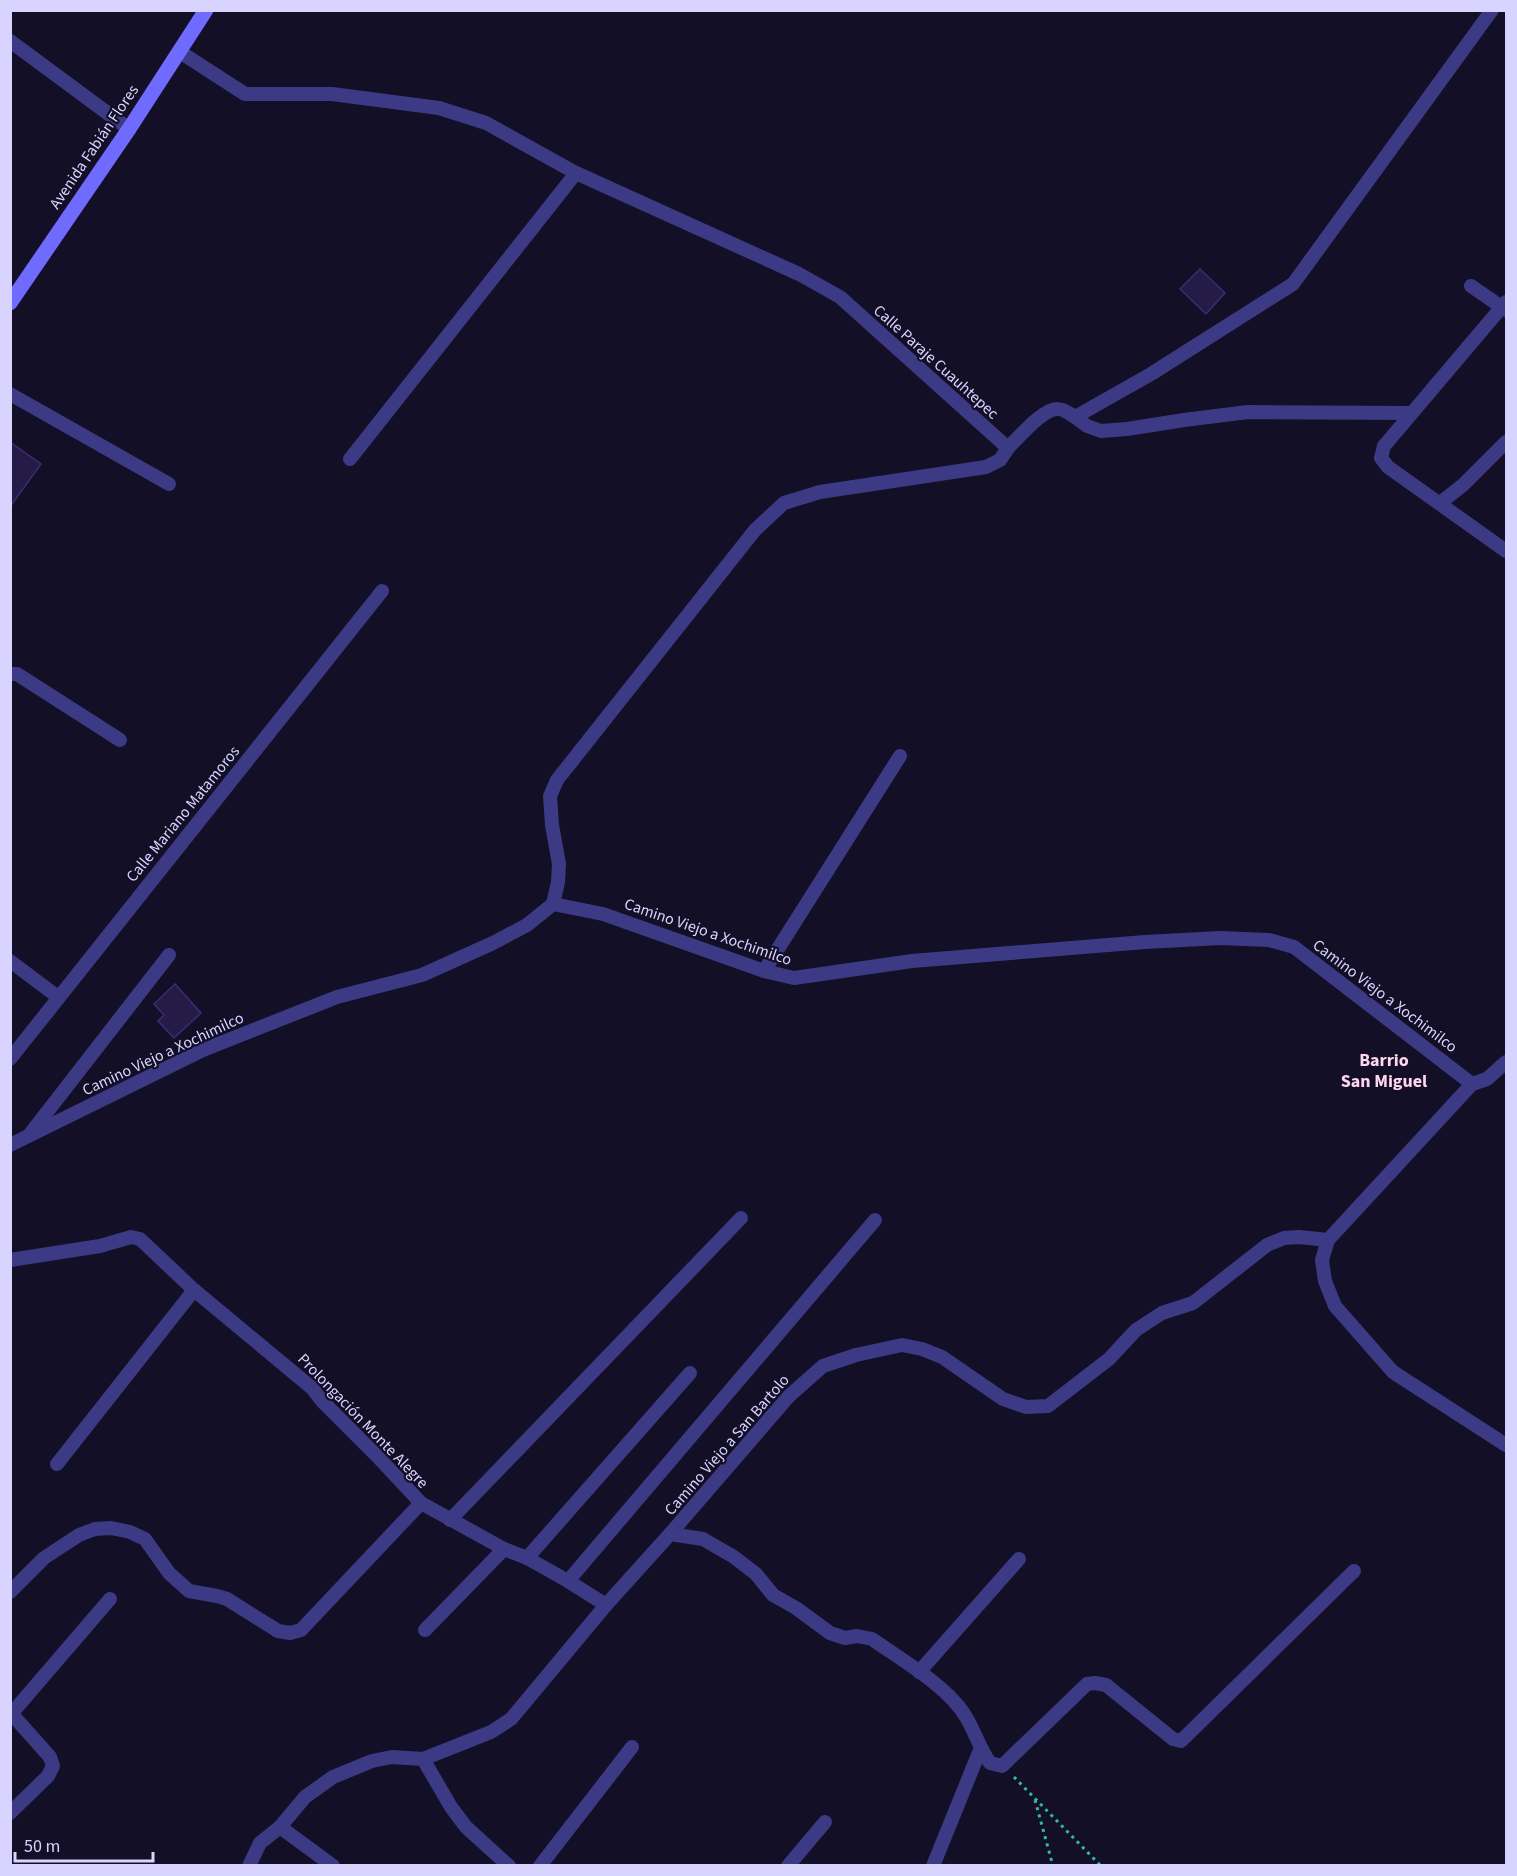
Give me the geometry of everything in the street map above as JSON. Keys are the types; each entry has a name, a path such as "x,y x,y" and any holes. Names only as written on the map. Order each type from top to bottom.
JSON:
{"main road":[{"name":"Avenida Fabián Flores","path":"10,303 129,129 206,10"}],"street":[{"path":"1075,417 1151,374 1293,284 1492,10"},
{"path":"10,41 129,129"},
{"name":"Calle Paraje Cuauhtepec","path":"180,52 245,94 332,94 439,108 486,123 576,173 799,274 840,297 1008,448"},
{"path":"350,459 576,173"},
{"path":"1471,286 1505,306 1384,446 1381,458 1388,467 1506,551"},
{"path":"10,394 169,484"},
{"path":"553,904 559,864 552,825 550,796 558,780 755,530 784,503 820,492 986,467 1000,460 1008,448 1044,413 1054,408 1062,409 1087,426 1101,431 1248,412 1412,413"},
{"path":"1440,503 1506,442"},
{"name":"Calle Mariano Matamoros","path":"10,1059 382,591"},
{"path":"10,674 16,674 120,740"},
{"path":"764,971 900,756"},
{"name":"Camino Viejo a Xochimilco","path":"10,1145 203,1050 337,997 422,975 493,943 526,925 553,904 603,914 764,971 794,978 912,961 1010,952 1220,938 1269,940 1294,947 1472,1084"},
{"path":"27,1138 169,955"},
{"path":"10,960 58,997"},
{"path":"1506,1062 1487,1080 1472,1084 1328,1240 1322,1260 1325,1281 1335,1306 1393,1372 1506,1445"},
{"path":"450,1520 741,1218"},
{"path":"568,1581 875,1220"},
{"name":"Prolongación Monte Alegre","path":"10,1260 100,1246 131,1238 140,1239 195,1290 312,1388 421,1503 504,1549 527,1558 606,1605"},
{"name":"Camino Viejo a San Bartolo","path":"606,1605 789,1396 823,1366 856,1355 902,1346 922,1349 942,1357 1003,1399 1026,1407 1047,1406 1109,1359 1136,1329 1162,1312 1193,1303 1267,1245 1284,1238 1328,1240"},
{"path":"57,1464 195,1290"},
{"path":"527,1558 690,1373"},
{"path":"10,1592 44,1558 79,1535 95,1529 111,1528 130,1532 145,1539 169,1573 189,1592 227,1599 278,1631 290,1633 301,1630 421,1503"},
{"path":"670,1534 703,1539 734,1557 756,1574 773,1595 830,1632 845,1638 857,1636 872,1640 919,1672 948,1695 966,1716 980,1750 990,1764 1002,1766 1087,1684 1106,1685 1173,1739 1181,1741 1354,1571"},
{"path":"425,1630 504,1549"},
{"path":"919,1672 1019,1559"},
{"path":"10,1813 48,1776 53,1766 50,1757 11,1712 110,1599"},
{"path":"249,1866 260,1843 280,1827 305,1797 333,1777 372,1761 392,1757 423,1759 491,1732 511,1719 606,1605"},
{"path":"540,1866 632,1747"},
{"path":"933,1866 980,1750"},
{"path":"423,1759 451,1808 466,1827 509,1866"},
{"path":"788,1866 825,1822"},
{"path":"280,1827 333,1866"}],"path":[{"path":"1002,1766 1101,1866"},
{"path":"1034,1798 1053,1866"}],"building":[{"path":"1200,269 1225,293 1206,314 1180,289"},
{"path":"10,442 41,464 10,507"},
{"path":"175,984 201,1013 174,1038 158,1021 164,1015 154,1004"}],"district":[{"name":"Barrio San Miguel","path":"1384,1070"}]}
